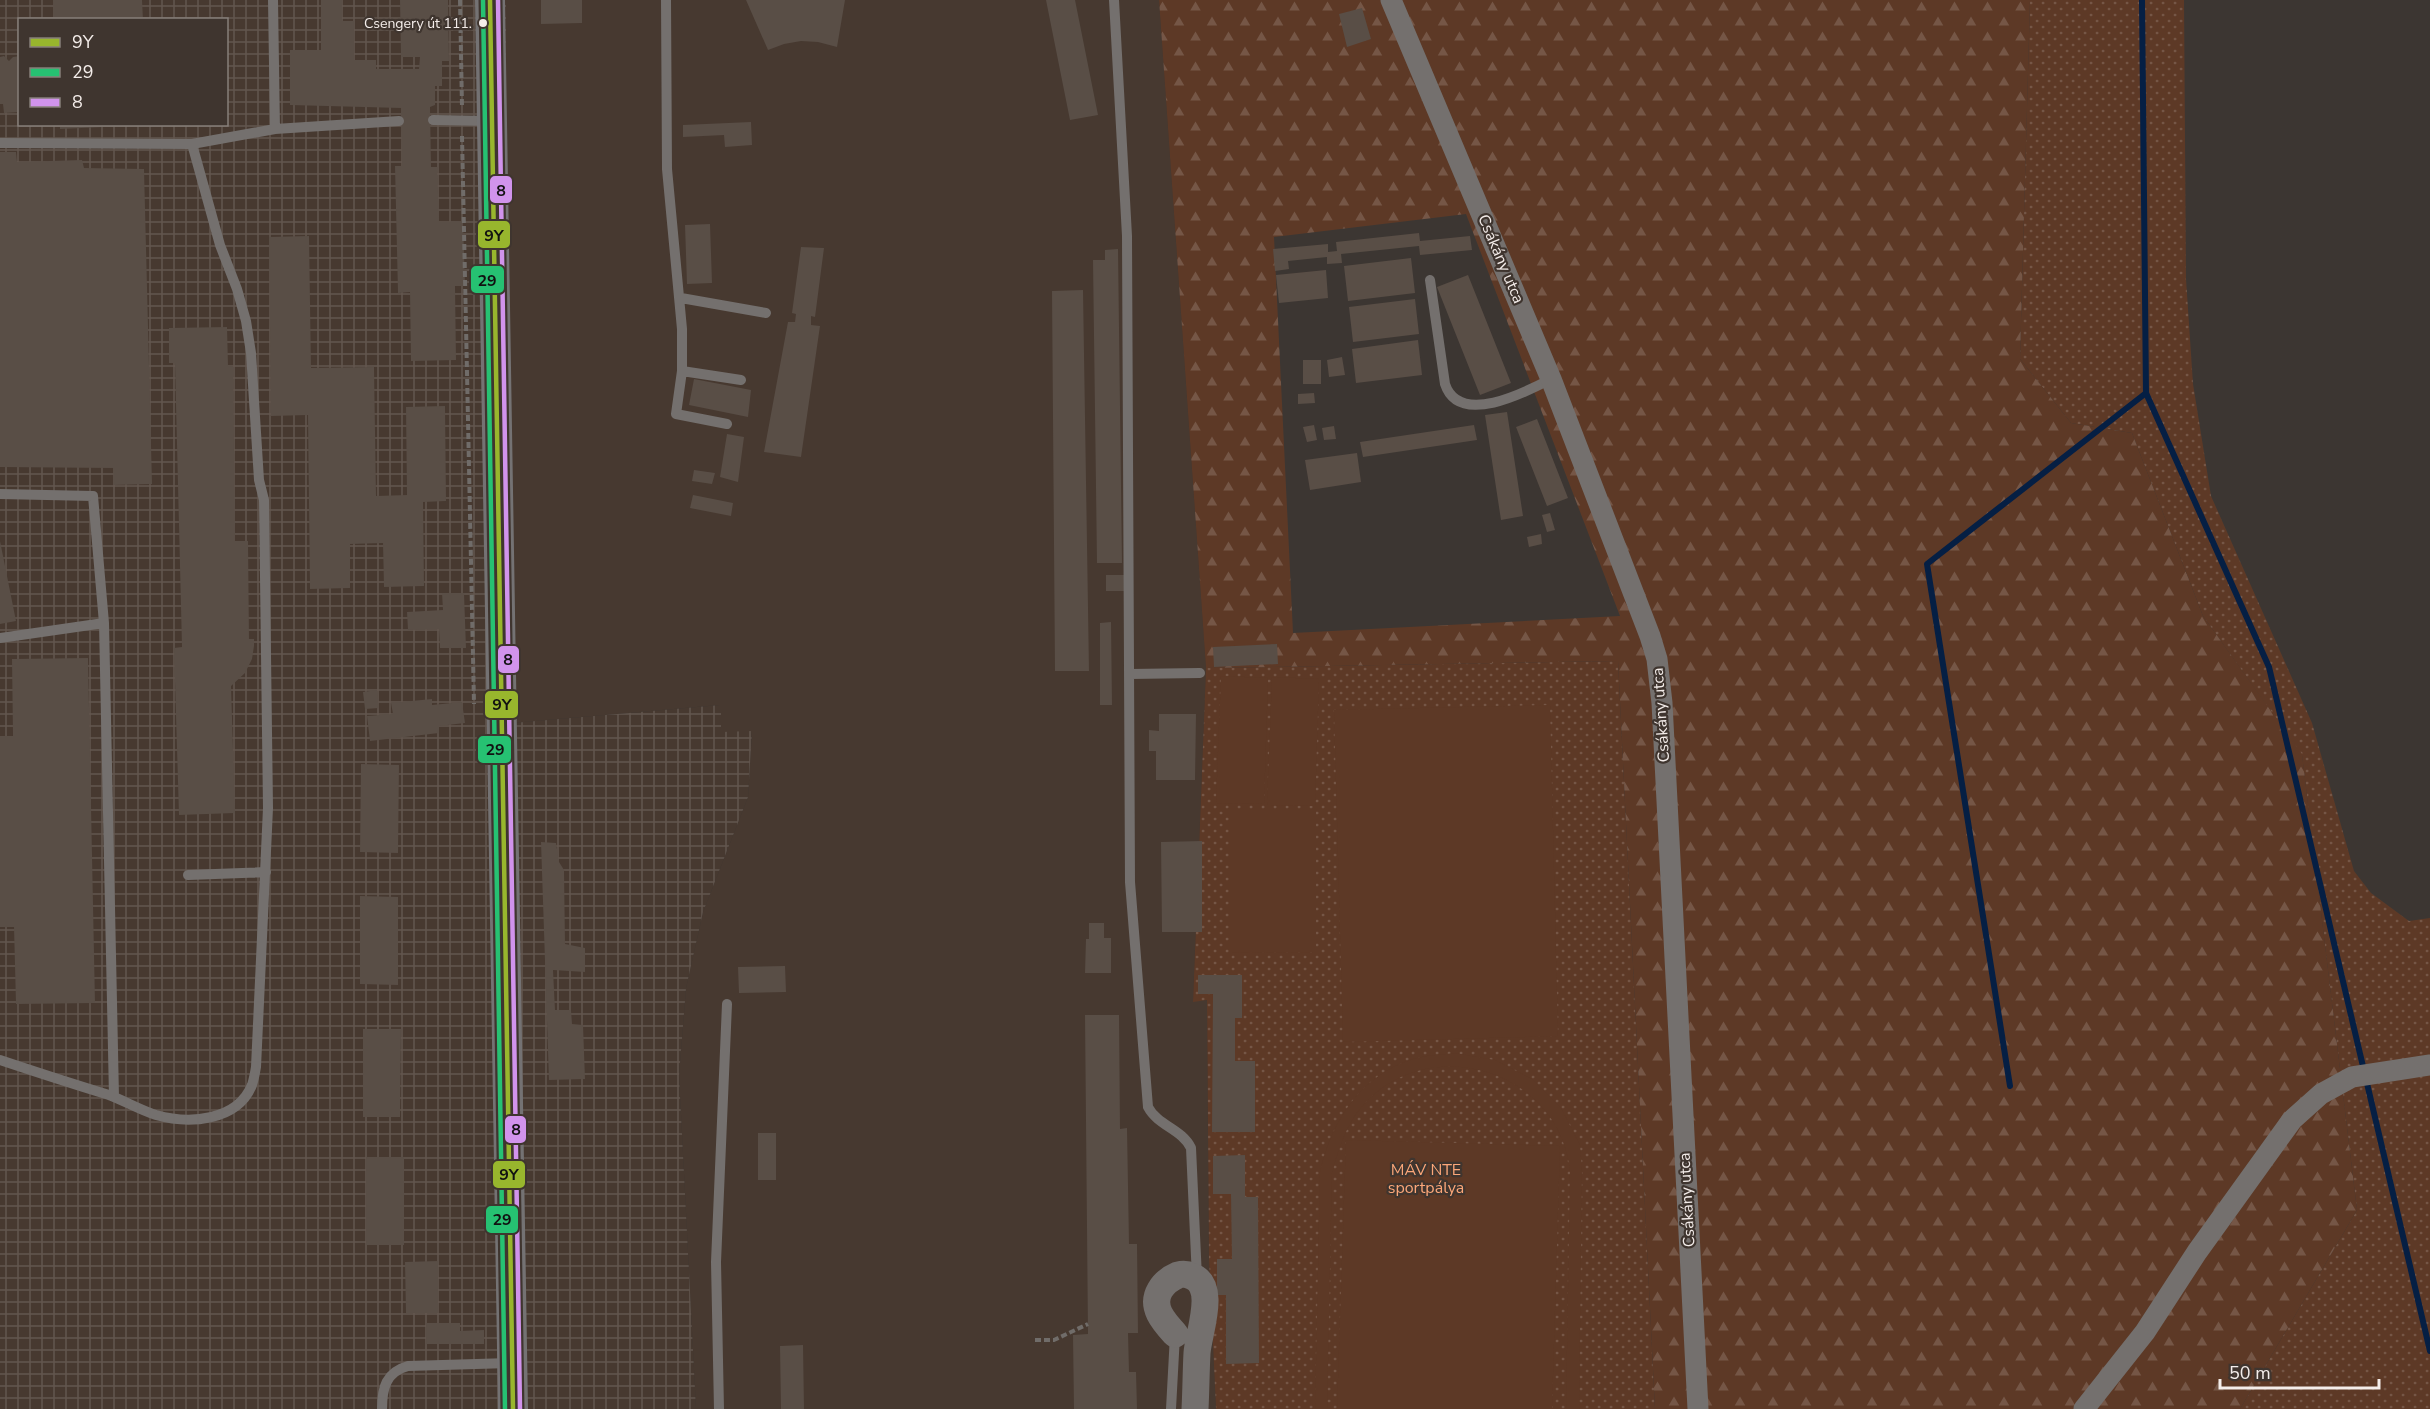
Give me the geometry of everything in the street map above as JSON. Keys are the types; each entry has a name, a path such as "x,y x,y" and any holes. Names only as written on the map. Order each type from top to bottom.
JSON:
{"main road":[{"path":"490,0 513,1409"}],"street":[{"name":"Csákány utca","path":"1391,0 1551,379 1650,636 1660,678 1698,1409"},
{"path":"2084,1409 2145,1332 2197,1252 2292,1120 2321,1094 2352,1077 2430,1065"},
{"path":"1195,1409 1197,1350 1205,1303 1203,1290 1197,1278 1190,1275 1178,1275 1167,1282 1157,1296 1157,1307 1162,1321 1197,1350"}],"lane":[{"path":"273,0 275,129"},
{"path":"666,0 667,169 681,298 682,371 676,414 727,424"},
{"path":"1114,0 1127,236 1130,882 1148,1107 1157,1119 1187,1140 1191,1148 1197,1278"},
{"path":"433,120 491,121"},
{"path":"0,143 192,144 275,129 399,121"},
{"path":"0,1060 114,1097 155,1115 193,1119 216,1117 244,1098 252,1085 256,1067 268,808 264,500 259,480 251,353 243,310 220,245 192,144"},
{"path":"1430,279 1446,384 1452,397 1470,405 1482,405 1510,398 1551,379"},
{"path":"681,298 766,313"},
{"path":"682,371 741,380"},
{"path":"0,494 93,496 104,623 114,1097"},
{"path":"0,638 104,623"},
{"path":"1130,674 1200,673"},
{"path":"188,875 266,872"},
{"path":"719,1409 716,1262 727,1004"},
{"path":"1172,1409 1175,1334"},
{"path":"382,1409 382,1390 398,1369 408,1366 512,1363"}],"path":[{"path":"1035,1340 1054,1340 1088,1324"}],"shaded area":[{"path":"0,0 506,0 506,186 513,723 721,705 721,732 752,731 748,797 703,912 686,988 679,1076 696,1409 0,1409"},
{"path":"506,0 1159,0 1206,668 1193,1001 1207,1000 1209,1260 1216,1409 696,1409 679,1076 686,988 703,912 748,797 752,732 721,732 720,705 513,723 506,186"}],"green space":[{"path":"1159,0 2030,0 2020,359 2071,423 2132,433 2203,616 2302,754 2357,1210 2240,1409 1655,1409 1618,661 1206,668","holes":["1466,214 1620,616 1293,633 1274,237"]},
{"path":"2030,0 2184,0 2186,279 2193,384 2211,496 2312,723 2354,871 2371,893 2409,921 2430,918 2430,1409 2240,1409 2357,1210 2302,755 2203,616 2132,433 2071,423 2020,359"},
{"name":"MÁV NTE sportpálya","path":"1618,661 1655,1409 1216,1409 1209,1260 1207,1000 1193,1002 1206,668"},
{"path":"1221,676 1268,678 1264,804 1216,803"},
{"path":"1272,677 1319,679 1315,806 1267,805"},
{"path":"1550,705 1558,1036 1343,1042 1334,710"},
{"path":"1229,811 1316,811 1316,952 1229,953"},
{"path":"1454,1053 1495,1060 1532,1079 1561,1108 1580,1145 1582,1169 1579,1409 1566,1409 1570,1170 1560,1134 1540,1105 1513,1083 1481,1070 1448,1066 1414,1072 1382,1088 1356,1114 1341,1143 1332,1173 1327,1409 1315,1409 1320,1172 1332,1135 1351,1102 1378,1077 1413,1059"},
{"path":"1346,1140 1560,1146 1552,1409 1337,1409"}],"building":[{"path":"53,0 142,0 143,18 54,18"},
{"path":"321,0 342,0 342,21 354,21 354,60 376,60 376,69 419,69 420,57 401,57 400,0 448,0 449,61 442,61 442,86 435,86 435,105 430,107 431,167 437,167 439,222 463,221 465,286 455,286 456,360 411,361 410,292 398,293 395,166 402,166 401,108 290,105 290,50 321,50"},
{"path":"541,0 582,0 582,23 541,24"},
{"path":"746,0 845,0 837,47 818,42 801,41 768,50"},
{"path":"1046,0 1075,0 1098,115 1070,120"},
{"path":"1362,8 1371,39 1347,47 1339,14"},
{"path":"4,56 9,61 18,56 18,112 4,113 3,104 0,104 0,57"},
{"path":"751,122 752,145 725,147 724,135 683,137 683,125"},
{"path":"60,126 125,126 60,129"},
{"path":"0,152 16,152 17,162 82,160 84,168 144,169 152,484 114,485 113,468 0,467"},
{"path":"710,224 712,283 687,284 685,225"},
{"path":"1419,233 1420,241 1470,236 1472,250 1420,255 1419,246 1341,254 1342,263 1327,264 1327,257 1288,261 1289,269 1275,271 1273,249 1328,244 1328,252 1337,251 1336,242"},
{"path":"309,236 311,368 374,367 376,496 407,495 406,407 445,406 446,501 423,502 424,586 384,587 383,543 350,544 350,588 310,589 308,415 271,416 269,237"},
{"path":"801,247 824,248 815,317 811,316 811,325 820,326 801,457 764,452 788,322 795,322 796,314 792,313"},
{"path":"1118,249 1122,563 1097,563 1093,260 1105,260 1105,250"},
{"path":"1411,258 1415,293 1348,301 1344,266"},
{"path":"1326,270 1328,298 1279,303 1276,275"},
{"path":"1468,275 1511,383 1480,395 1437,287"},
{"path":"1083,290 1089,671 1055,671 1052,291"},
{"path":"1415,299 1419,334 1353,342 1349,307"},
{"path":"227,327 228,366 233,366 235,541 248,541 249,639 254,639 254,646 252,659 245,673 231,686 235,813 179,815 174,648 182,647 175,363 169,363 169,328"},
{"path":"1418,340 1422,375 1356,383 1352,349"},
{"path":"1342,357 1345,375 1329,377 1327,360"},
{"path":"1303,360 1321,360 1321,384 1303,384"},
{"path":"694,379 751,390 748,417 689,405"},
{"path":"1314,393 1315,403 1298,404 1298,394"},
{"path":"1507,412 1523,516 1501,520 1485,415"},
{"path":"1537,419 1568,498 1547,506 1516,427"},
{"path":"1314,425 1317,440 1307,442 1303,427"},
{"path":"1474,425 1477,440 1363,457 1360,442"},
{"path":"1334,426 1336,439 1324,440 1322,428"},
{"path":"727,434 744,437 738,482 720,477"},
{"path":"1357,453 1361,482 1310,490 1305,460"},
{"path":"694,470 715,473 712,484 692,481"},
{"path":"693,495 733,503 731,516 690,508"},
{"path":"1550,513 1555,530 1547,532 1542,515"},
{"path":"1541,534 1542,544 1529,547 1527,537"},
{"path":"0,541 16,621 0,624"},
{"path":"1106,575 1128,575 1128,591 1106,591"},
{"path":"442,593 464,593 466,648 440,648 439,629 408,630 407,612 443,610"},
{"path":"1111,622 1112,705 1100,705 1100,623"},
{"path":"1277,644 1278,664 1214,667 1213,647"},
{"path":"88,658 95,1003 16,1004 14,927 0,927 0,736 13,736 12,659"},
{"path":"377,690 379,708 365,709 363,692"},
{"path":"432,699 432,705 462,702 465,723 439,726 439,733 370,741 367,716 393,714 391,703"},
{"path":"1159,714 1196,714 1195,780 1156,780 1156,751 1149,751 1149,730 1159,731"},
{"path":"361,764 399,765 398,853 360,852"},
{"path":"1202,841 1202,932 1162,932 1161,842"},
{"path":"541,842 556,843 559,862 564,870 565,944 585,948 585,972 553,970 555,1010 571,1010 572,1024 583,1025 585,1079 549,1080"},
{"path":"360,896 398,897 398,985 360,984"},
{"path":"1089,923 1104,923 1104,938 1111,938 1111,973 1085,973"},
{"path":"785,966 786,992 739,993 738,967"},
{"path":"1198,975 1242,975 1242,1018 1235,1018 1235,1061 1255,1061 1255,1132 1212,1132 1213,994 1198,994"},
{"path":"1085,1015 1119,1015 1120,1129 1127,1128 1129,1244 1137,1244 1138,1333 1128,1333 1129,1372 1136,1372 1137,1409 1074,1409 1073,1335 1088,1334"},
{"path":"363,1029 401,1029 400,1117 363,1117"},
{"path":"758,1133 776,1133 776,1180 758,1180"},
{"path":"1245,1155 1245,1197 1258,1197 1259,1363 1226,1364 1226,1295 1217,1295 1217,1259 1232,1259 1231,1194 1213,1194 1213,1156"},
{"path":"366,1157 404,1157 404,1245 366,1245"},
{"path":"438,1261 438,1313 406,1313 405,1262"},
{"path":"426,1323 460,1323 460,1331 484,1330 484,1344 426,1344"},
{"path":"803,1345 804,1409 781,1409 780,1346"}],"waterway":[{"path":"2142,0 2146,393 2269,667 2430,1351"},
{"path":"2010,1086 1927,564 2146,393"}],"transit line":[{"name":"29","path":"483,0 505,1409"},
{"name":"9Y","path":"490,0 513,1409"},
{"name":"8","path":"498,0 520,1409"}],"place":[{"name":"Csengery út 111.","path":"483,23"}]}
